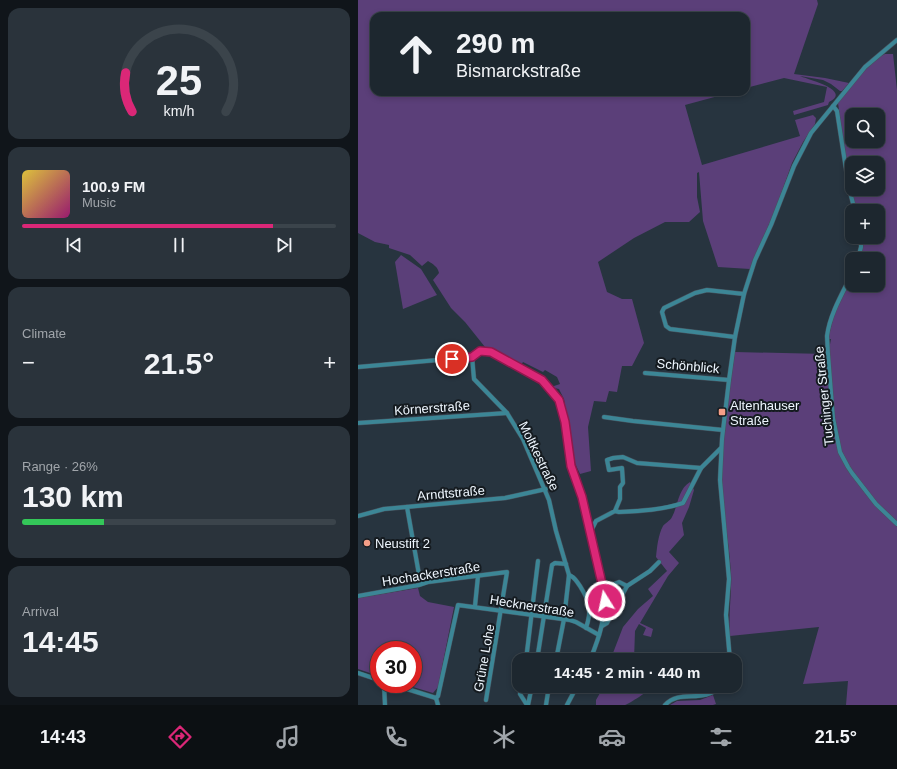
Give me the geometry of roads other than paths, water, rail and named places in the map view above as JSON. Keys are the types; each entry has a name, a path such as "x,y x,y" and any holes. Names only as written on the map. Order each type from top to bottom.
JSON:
{"street":[{"path":"729,653 726,625 729,579 720,480 723,430 729,380 735,337 744,294 756,260 796,161 811,133 869,63 897,40"},
{"path":"833,106 838,111 849,188 853,204"},
{"name":"Tuchinger Straße","path":"845,288 834,311 828,332 828,354 836,437 840,452 848,468 876,504 897,524"},
{"path":"735,337 670,329 666,326 663,320 662,310 695,293 707,290 744,294"},
{"path":"358,367 472,357 480,351 491,352 542,380 552,390 559,400 564,413 571,466 582,497 603,588 605,601 602,626 593,653"},
{"name":"Moltkestraße","path":"472,357 475,380 507,413 523,439 546,489 569,575 564,619 557,653"},
{"name":"Schönblick","path":"645,372 729,380"},
{"name":"Körnerstraße","path":"358,423 507,413"},
{"path":"604,417 723,430"},
{"path":"615,510 619,512 651,510 669,508 683,503 701,468 722,448"},
{"path":"590,533 596,521 615,510 620,499 620,487 623,483 622,468 609,470 607,460 622,457 637,463 701,468"},
{"name":"Arndtstraße","path":"358,516 384,509 505,498 546,489"},
{"path":"407,507 420,580 422,583"},
{"path":"527,653 538,560"},
{"path":"602,626 607,624 627,586 650,571 659,562"},
{"path":"538,653 552,565 555,563 566,564"},
{"name":"Hochackerstraße","path":"358,596 419,585 422,583 507,572"},
{"name":"Grüne Lohe","path":"486,700 502,610 507,572"},
{"name":"Moltkestraße","path":"569,575 574,577 588,600 590,608 586,628"},
{"path":"475,606 478,576"},
{"path":"603,588 619,582 627,586"},
{"name":"Hecknerstraße","path":"436,698 440,689 458,604 574,621 599,635"},
{"path":"358,673 370,677"},
{"path":"384,693 384,705"},
{"path":"420,693 436,698 438,705"},
{"path":"520,693 527,705"},
{"path":"527,705 530,693"},
{"path":"546,705 548,693"},
{"path":"567,705 573,693"},
{"path":"665,705 674,698 704,696 711,693"}],"place":[{"name":"Altenhauser Straße","path":"722,412"},
{"name":"Neustift 2","path":"367,543"}]}
